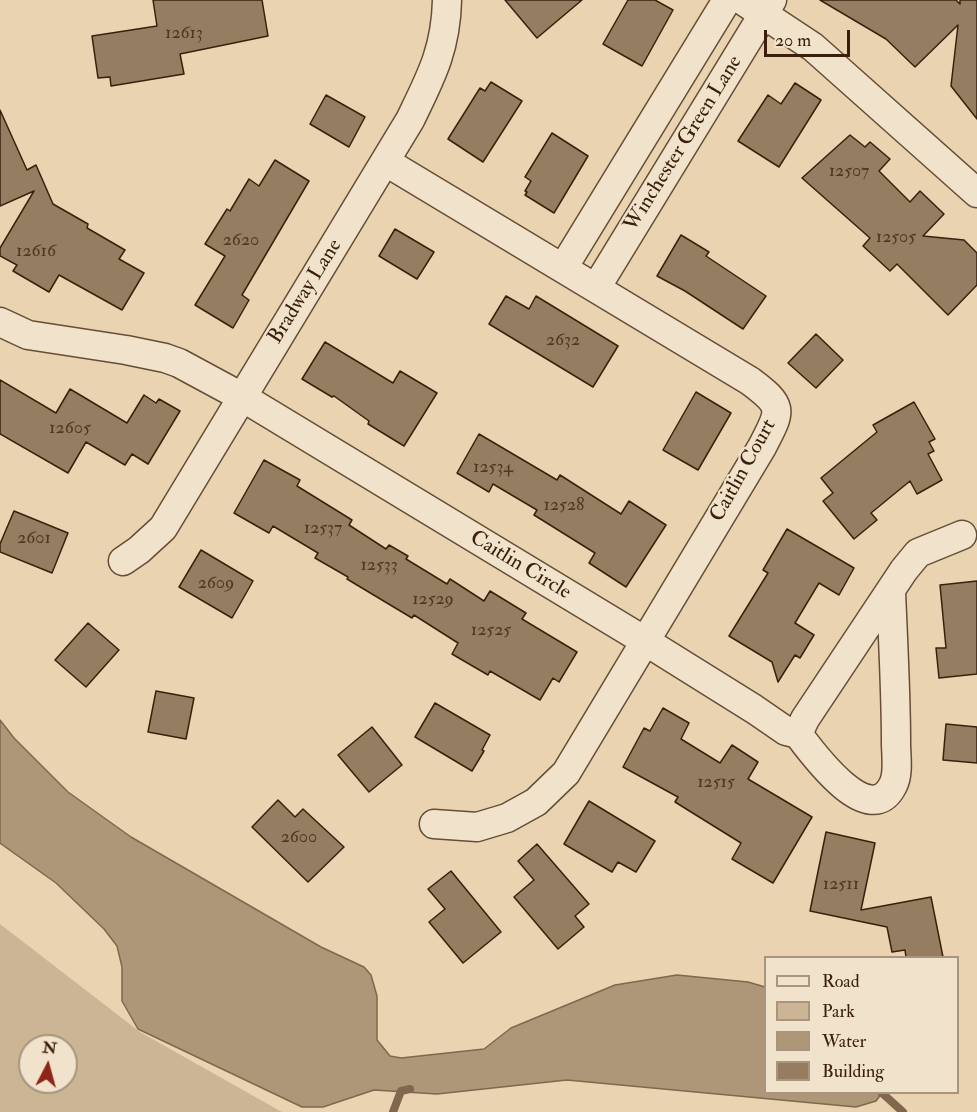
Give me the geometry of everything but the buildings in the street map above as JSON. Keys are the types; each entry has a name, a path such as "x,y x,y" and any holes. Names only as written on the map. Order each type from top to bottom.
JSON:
{"street":[{"name":"Bradway Lane","path":"123,561 163,528 386,162 436,67 447,22 447,0"},
{"name":"Winchester Green Lane","path":"563,268 727,0"},
{"name":"Winchester Green Lane","path":"596,288 759,4"},
{"path":"759,4 813,47 977,193"},
{"name":"Caitlin Court","path":"386,162 750,381 772,397 777,407 776,422 762,447 566,772 536,802 507,818 477,827 434,824"},
{"name":"Caitlin Circle","path":"0,322 28,335 165,358 179,363 242,397 645,641 786,731 798,734 822,765 852,792 871,800 884,797 894,784 896,707 891,591"},
{"path":"798,734 805,719 904,570 918,553 962,535"}],"green space":[{"path":"0,924 140,1032 282,1112 0,1112"}],"water":[{"path":"0,720 14,738 68,792 131,837 321,947 364,967 371,975 377,996 377,1040 390,1056 401,1058 484,1049 511,1028 615,985 677,975 748,982 764,987 764,1094 881,1094 876,1101 856,1107 567,1080 437,1094 374,1090 323,1107 302,1107 138,1029 122,1001 122,967 117,946 104,929 56,883 0,843"}],"waterway":[{"path":"393,1112 401,1091 410,1089"},
{"path":"883,1094 903,1112"}]}
